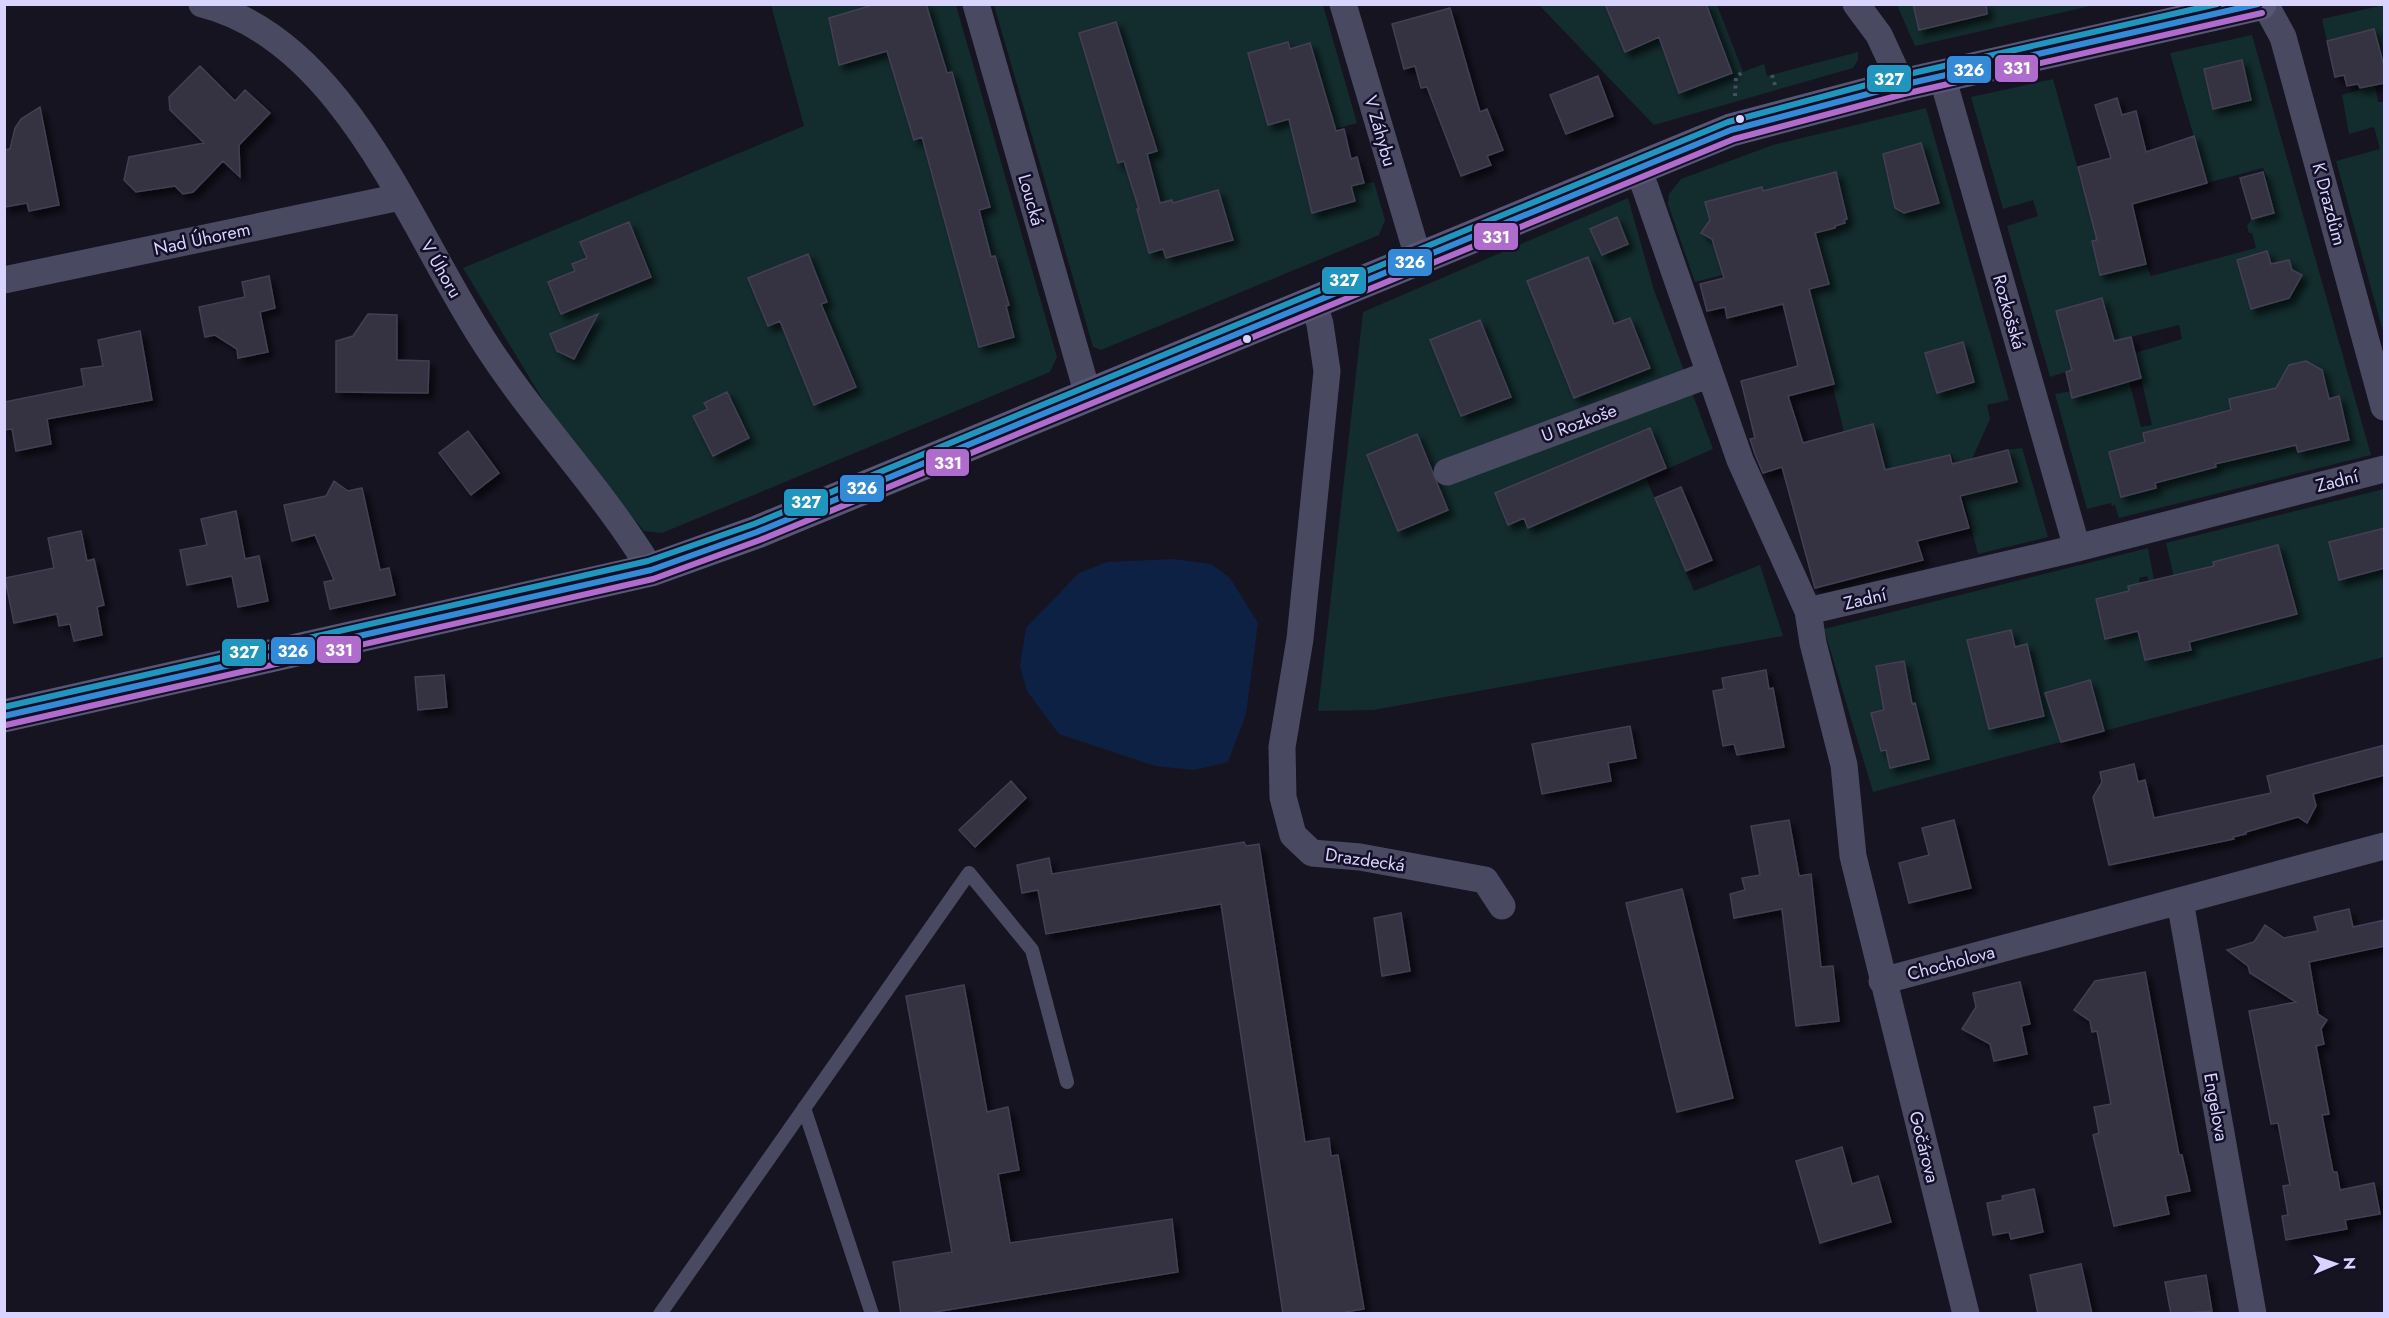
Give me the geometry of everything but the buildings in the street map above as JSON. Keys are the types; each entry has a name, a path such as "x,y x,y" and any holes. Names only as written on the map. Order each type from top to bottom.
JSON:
{"street":[{"name":"V Úhoru","path":"202,4 227,11 278,41 323,81 358,128 480,337 651,570"},
{"name":"Loucká","path":"975,4 1088,395"},
{"name":"V Záhybu","path":"1343,4 1418,257"},
{"path":"1856,4 1879,35 1902,85"},
{"path":"4,716 651,570 757,532 1313,300 1731,130 1902,85 2262,4"},
{"name":"K Drazdům","path":"2262,4 2283,37 2385,407"},
{"name":"Rozkošská","path":"1942,76 2077,548"},
{"path":"1636,167 1646,187 1740,460 1809,611"},
{"name":"Nad Úhorem","path":"4,280 400,197"},
{"name":"Drazdecká","path":"1313,300 1320,324 1327,371 1300,639 1282,747 1283,797 1293,835 1312,853 1360,858 1485,880 1502,906"},
{"name":"U Rozkoše","path":"1447,472 1710,374"},
{"name":"Zadní","path":"1809,611 2077,548 2385,469"},
{"name":"Chocholova","path":"1809,611 1813,643 1844,765 1853,856 1882,981 2385,846"},
{"name":"Engelova","path":"2180,901 2253,1314"},
{"name":"Gočárova","path":"1882,981 1966,1314"}],"lane":[{"path":"660,1314 969,873 1032,951 1067,1082"},
{"path":"804,1108 872,1314"}],"path":[{"path":"1735,103 1736,77 1743,72"}],"green space":[{"path":"771,5 956,5 1057,357 1050,372 662,533 644,531 563,433 463,268 804,126"},
{"path":"994,5 1323,5 1357,123 1308,137 1313,155 1300,170 1312,213 1355,201 1351,186 1374,182 1385,220 1379,235 1101,350 1093,347"},
{"path":"1539,5 1717,5 1743,72 1764,64 1767,76 1858,52 1858,60 1853,68 1654,125"},
{"path":"1897,5 2095,5 1915,46"},
{"path":"2384,5 2384,72 2374,30 2327,41 2322,19"},
{"path":"2252,35 2371,455 2119,518 2115,505 2112,506 2111,503 2087,509 2055,394 2129,381 2141,427 2152,425 2135,353 2182,339 2179,325 2126,338 2072,370 2050,377 2007,226 2038,216 2033,200 2003,209 1971,97 2053,79 2091,216 2113,236 2092,241 2100,275 2146,264 2151,276 2256,248 2252,233 2249,233 2247,226 2252,219 2274,213 2265,181 2268,179 2263,168 2207,183 2170,53"},
{"path":"2375,85 2378,102 2384,102 2384,335 2336,161 2380,149 2374,127 2349,134 2342,95"},
{"path":"1926,108 2009,400 1987,405 1990,419 1972,459 2017,482 2008,450 2022,448 2048,537 1978,554 1952,454 1927,460 1936,493 1888,484 1873,424 1844,432 1809,289 1829,284 1820,250 1695,282 1668,204 1669,194 1681,179 1773,145"},
{"path":"1628,198 1654,290 1713,449 1667,469 1650,428 1622,487 1646,478 1694,591 1760,565 1783,636 1373,710 1318,711 1363,312","holes":["1573,461 1606,494 1589,501"]},
{"path":"2384,489 2384,657 2104,731 2089,680 2067,686 2074,713 2057,729 2061,742 1873,792 1824,629 2148,548 2154,580 2149,581 2147,576 2139,578 2140,584 2128,586 2129,591 2096,599 2105,639 2126,634 2138,627 2146,660 2191,650 2166,543"}],"water":[{"path":"1173,559 1211,564 1230,578 1258,623 1246,714 1228,762 1194,770 1155,766 1059,734 1027,691 1020,666 1026,628 1079,573 1107,562"}],"transit line":[{"name":"327","path":"4,707 648,561 754,524 1728,122 1900,76 2217,4"},
{"name":"326","path":"4,716 651,570 757,532 1731,130 1902,85 2258,4"},
{"name":"331","path":"6,725 653,579 760,540 1734,139 1904,94 2262,13"}]}
